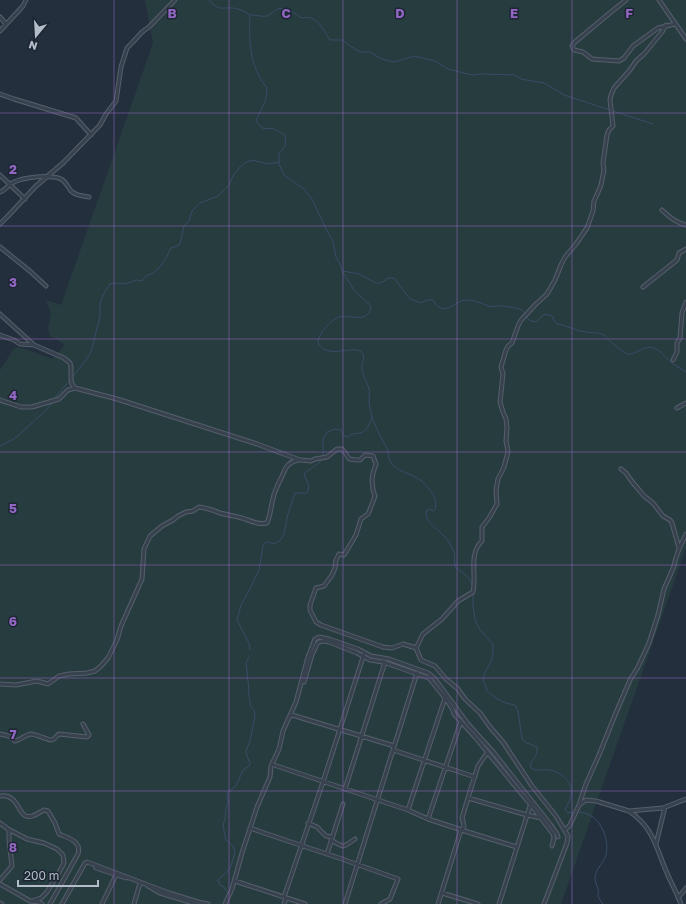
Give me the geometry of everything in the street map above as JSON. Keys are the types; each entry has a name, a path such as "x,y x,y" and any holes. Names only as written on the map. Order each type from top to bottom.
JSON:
{"street":[{"path":"0,31 26,0"},
{"path":"0,224 36,186 63,163 100,125 116,101 121,67 127,48 175,0"},
{"path":"626,0 575,42 572,46 574,50 582,52 592,59 619,61 623,59 633,46 658,28 675,24"},
{"path":"659,0 686,39"},
{"path":"0,18 6,24"},
{"path":"544,904 568,839 565,830 520,770 503,742 480,713 435,666 421,660 416,648 423,634 442,619 458,601 473,592 475,553 482,541 482,527 497,504 496,490 498,479 508,454 506,441 506,419 500,402 503,374 501,367 506,350 512,343 518,326 536,304 547,294 555,280 565,256 576,244 587,228 593,210 594,201 601,185 608,132 613,126 610,100 614,88 636,61 644,54 666,25"},
{"path":"0,94 76,118 91,135"},
{"path":"0,175 25,199"},
{"path":"0,192 4,191 15,181 31,177 47,176 62,179 74,193 79,196 89,197"},
{"path":"662,210 667,216 676,222 686,225"},
{"path":"0,247 46,286"},
{"path":"643,287 677,260 678,253 686,249"},
{"path":"674,360 677,352 677,343 680,338 682,313 686,302"},
{"path":"0,314 34,345 64,358 70,363 72,384 75,388"},
{"path":"0,335 20,344 34,345"},
{"path":"0,400 21,407 32,407 59,399 68,390 75,388 117,399 257,444 298,460 310,461 327,457 337,449 342,449 350,460 360,460 367,455 373,456 376,464 372,480 375,496 369,512 361,519 356,535 344,555 339,554 337,556 333,572 326,585 315,590 310,607 316,622 321,625 383,646 392,648 403,644 416,648"},
{"path":"677,408 686,403"},
{"path":"0,684 16,685 37,682 48,684 59,676 69,674 87,674 98,668 108,658 117,640 142,579 144,549 150,536 178,516 199,507 213,509 254,523 267,523 270,518 274,493 284,470 294,461 298,460"},
{"path":"621,469 626,472 633,484 653,503 662,516 670,520 679,549"},
{"path":"565,830 570,825 579,805 586,784 615,716 649,643 664,589 686,534"},
{"path":"225,904 235,881 250,828 270,776 270,769 279,749 283,731 291,717 313,642 317,638 322,637 358,649 370,660 385,662 429,678 441,690 468,724 487,753 531,802 553,834 554,838 552,846"},
{"path":"364,654 389,659 428,673 435,679 441,690"},
{"path":"284,904 308,823 323,782 364,654"},
{"path":"345,789 385,662"},
{"path":"344,904 418,673"},
{"path":"446,696 454,714 476,736 550,824 558,837"},
{"path":"408,810 446,696"},
{"path":"291,717 362,736 475,777"},
{"path":"428,819 460,721"},
{"path":"0,734 9,736 15,741 18,741 29,734 50,740 53,740 59,734 88,736 83,724"},
{"path":"438,904 464,826 462,818 478,766 487,753"},
{"path":"274,765 408,810 428,819 517,847"},
{"path":"0,796 6,795 13,798 22,814 28,816 33,816 42,811 48,811 59,834 70,839 79,847 78,854 50,904"},
{"path":"468,798 541,818"},
{"path":"579,805 586,800 590,800 629,811 637,817 656,844 666,872 681,904"},
{"path":"629,811 665,807 686,800"},
{"path":"499,904 531,802"},
{"path":"327,854 343,804"},
{"path":"656,844 665,807"},
{"path":"0,823 27,839 44,843 57,849 63,855 64,863 47,892 41,898 31,902"},
{"path":"308,823 340,846 344,846 355,839"},
{"path":"250,828 398,879 390,899 381,904"},
{"path":"0,880 12,866 8,829"},
{"path":"85,863 87,862 169,893 208,904"},
{"path":"85,863 160,892 196,904"},
{"path":"62,904 85,863"},
{"path":"102,904 116,875"},
{"path":"235,881 305,904"},
{"path":"134,904 140,883"},
{"path":"0,884 31,902 39,902 42,904"},
{"path":"678,898 686,888"},
{"path":"442,893 470,903 478,904"}],"green space":[{"path":"145,0 686,0 686,548 561,904 0,904 0,370 16,347 52,359 64,344 50,336 48,329 51,313 46,300 61,305 153,43"}],"waterway":[{"path":"209,0 217,7 238,9 250,15 250,44 253,62 267,88 266,99 256,121 262,128 274,129 285,135 286,145 279,154 279,164 284,175 304,189 312,199 333,241 336,257 342,271 354,290 370,305 371,309 365,316 357,318 344,316 333,320 321,334 318,341 319,344 325,350 355,350 360,351 363,354 364,358 362,369 369,390 371,412 375,425 388,450 390,461 396,468 422,481 432,493 436,506 435,510 433,511 429,509 427,510 427,518 431,524 447,539 454,553 455,567 468,578 473,586"},
{"path":"251,15 267,16 282,8 291,11 302,18 307,17 315,20 319,23 330,40 342,40 356,50 370,52 389,61 395,62 414,56 435,61 448,69 473,75 515,75 521,79 544,83 564,95 653,124"},
{"path":"72,377 90,354 100,317 100,303 110,284 126,284 136,280 142,281 146,276 159,268 171,248 180,244 184,226 189,221 192,211 200,203 218,196 229,185 234,174 245,163 252,160 268,164 279,162"},
{"path":"343,271 359,274 376,283 381,283 388,278 394,278 410,299 421,303 427,300 433,300 437,305 445,309 461,301 469,300 490,306 503,306 520,309 529,320 535,322 546,314 552,316 557,324 580,331 602,334 619,349 628,354 635,353 647,347 654,348 673,364 686,372"},
{"path":"54,399 70,380"},
{"path":"0,446 14,439 53,402"},
{"path":"323,456 323,439 327,432 335,429 341,430 343,435 347,437 364,431 368,427 372,418"},
{"path":"250,650 249,643 237,620 241,605 259,570 263,546 266,542 276,543 281,540 285,531 287,518 295,493 307,493 309,487 304,474 323,459"},
{"path":"473,594 475,620 480,630 493,644 492,659 484,675 483,681 487,691 497,699 515,705 518,711 522,739 525,742 537,747 536,755 530,765 531,768 536,770 554,771 566,778 571,787 571,798 565,810 573,813"},
{"path":"228,894 224,887 220,885 218,880 228,871 235,852 233,846 226,840 223,826 228,803 227,793 236,786 243,770 249,766 250,763 246,751 250,741 255,716 254,710 250,705 248,693 246,663 249,657"},
{"path":"579,812 586,813 597,821 602,827 606,841 606,855 595,877 598,896 603,904"},
{"path":"228,904 229,899"}]}
